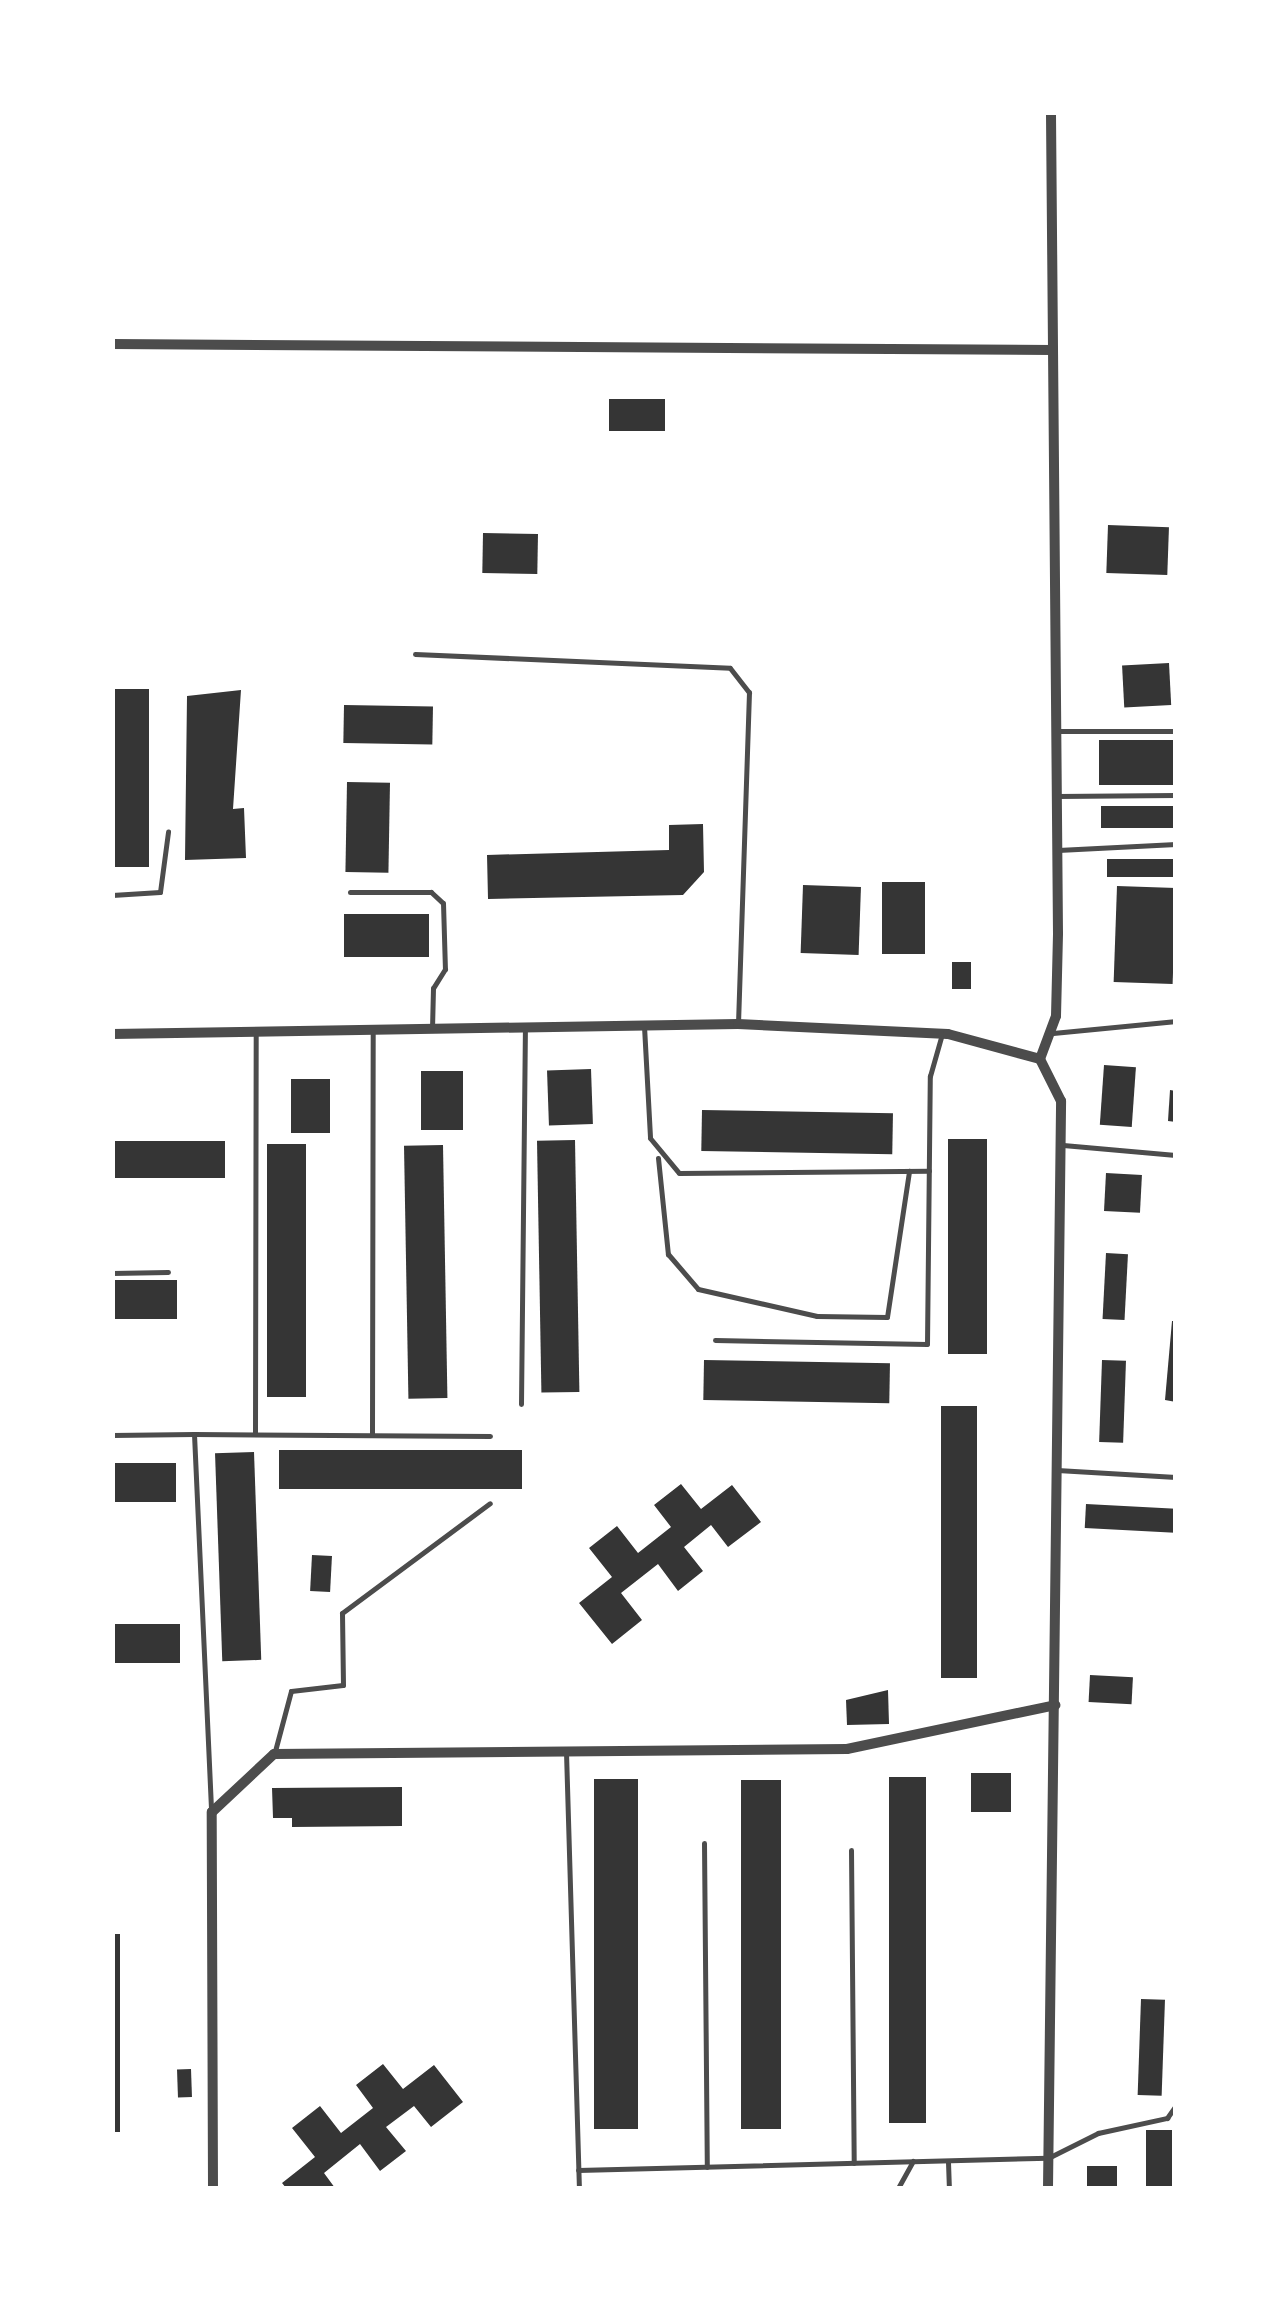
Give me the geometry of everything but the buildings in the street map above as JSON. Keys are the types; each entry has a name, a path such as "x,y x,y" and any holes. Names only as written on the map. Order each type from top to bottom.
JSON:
{"street":[{"path":"1048,2188 1060,1101 1040,1058 1050,1033 1058,850 1052,112"},
{"path":"112,344 1054,350"},
{"path":"112,1034 738,1024 942,1034 1040,1058"},
{"path":"212,2188 212,1812 274,1754 847,1749 1055,1705"}],"lane":[{"path":"415,654 730,668 749,692 738,1024"},
{"path":"1057,731 1176,731"},
{"path":"1057,796 1176,794"},
{"path":"112,895 160,892 168,832"},
{"path":"1058,850 1176,844"},
{"path":"350,892 438,895 444,970 432,988 432,1028"},
{"path":"1050,1033 1129,1018 1176,1021"},
{"path":"644,1026 643,1098 658,1158 668,1254 698,1289 817,1316 887,1317 909,1171"},
{"path":"521,1404 524,1027"},
{"path":"255,1434 256,1030"},
{"path":"372,1030 372,1435"},
{"path":"715,1340 927,1344 930,1076 942,1034"},
{"path":"1060,1145 1176,1156"},
{"path":"658,1158 680,1173 929,1171"},
{"path":"112,1272 168,1272"},
{"path":"112,1434 490,1436"},
{"path":"194,1434 212,1812"},
{"path":"1057,1470 1176,1477"},
{"path":"274,1754 290,1691 343,1685 342,1612 490,1503"},
{"path":"566,1751 579,2188"},
{"path":"704,1843 706,2167"},
{"path":"852,1850 854,2163"},
{"path":"1176,2030 1176,2082"},
{"path":"578,2170 1048,2158 1098,2134 1167,2118 1175,2108"},
{"path":"948,2160 948,2188"},
{"path":"898,2188 914,2161"}]}
